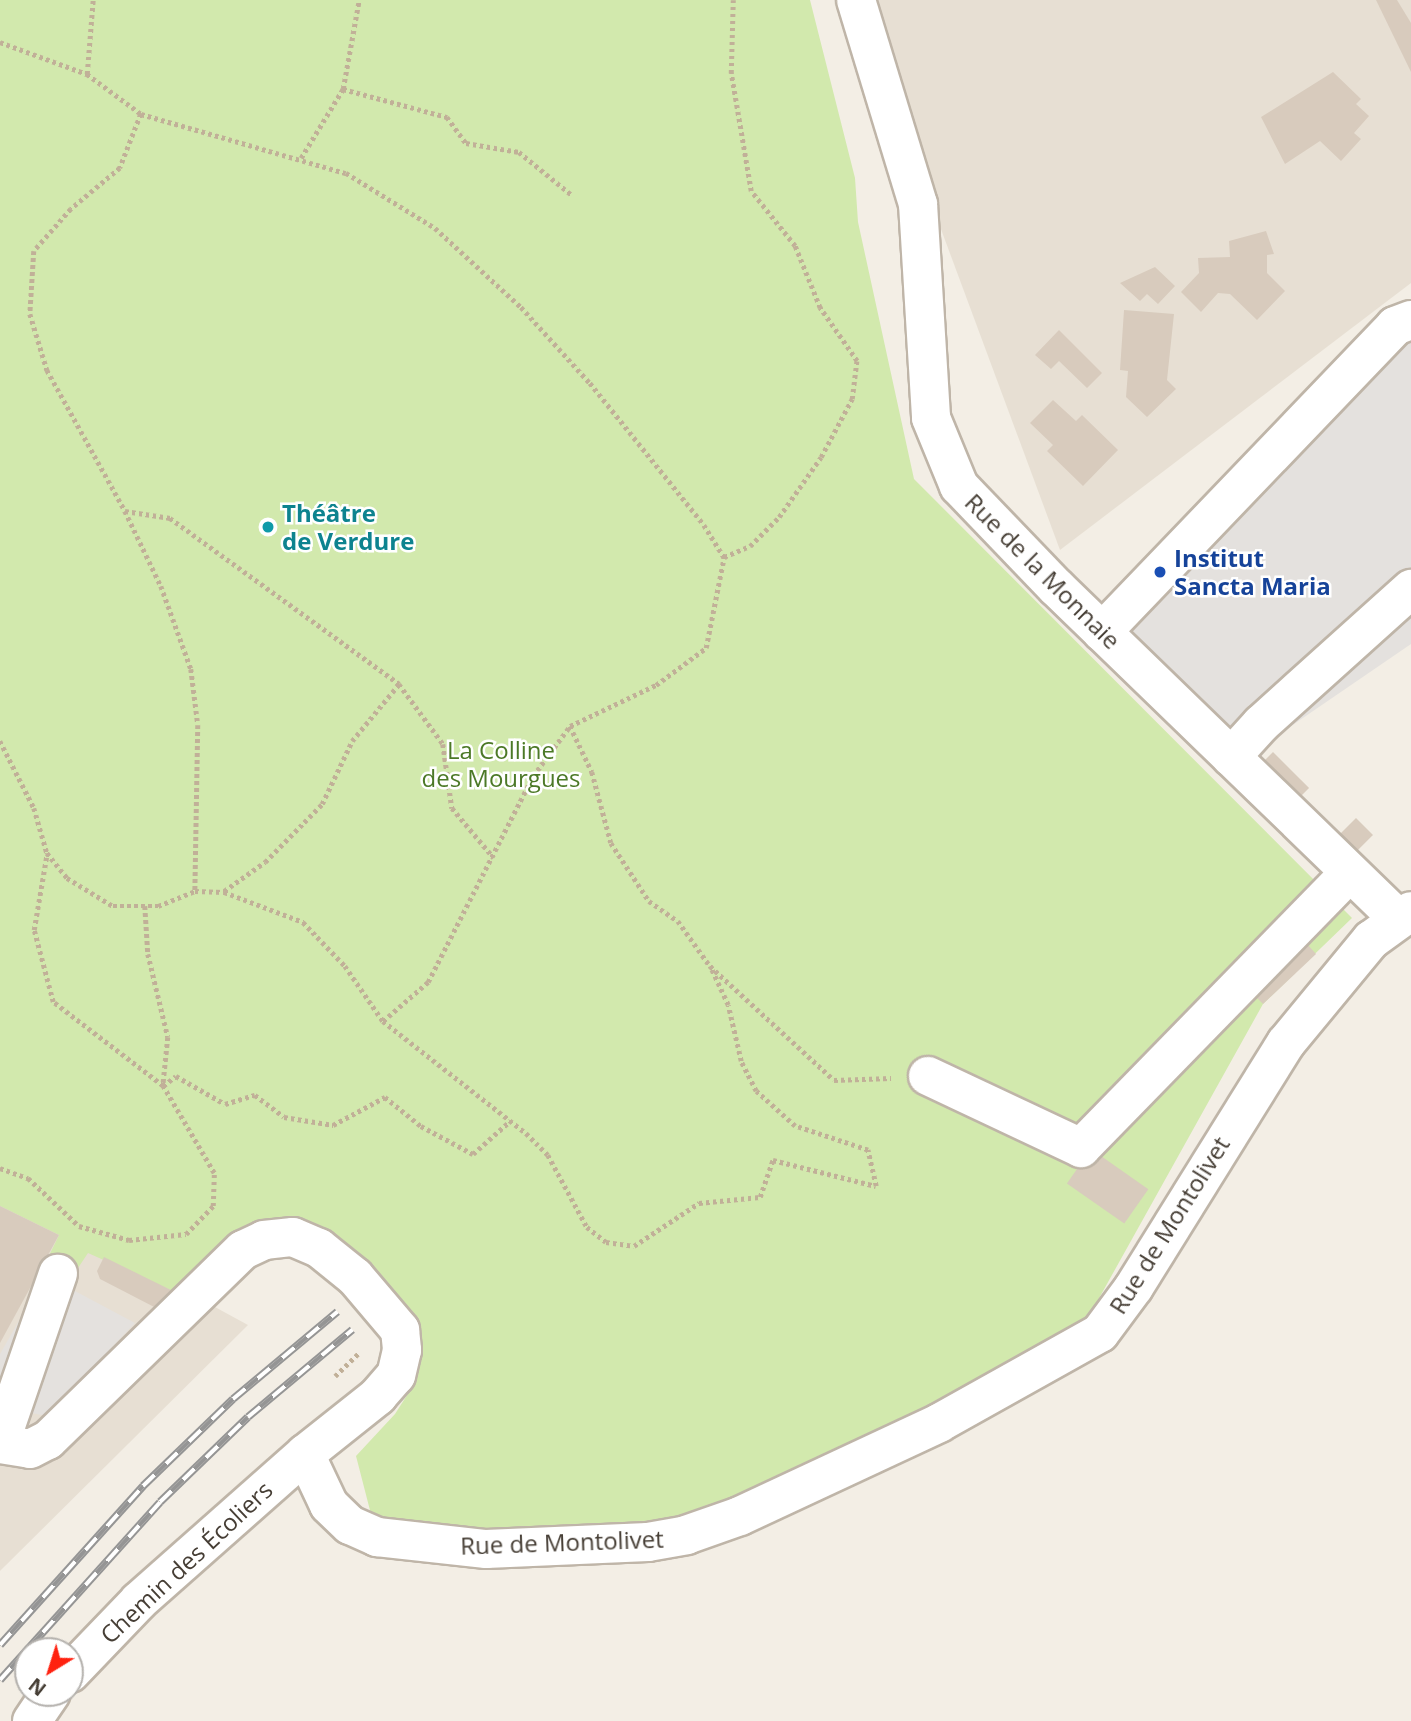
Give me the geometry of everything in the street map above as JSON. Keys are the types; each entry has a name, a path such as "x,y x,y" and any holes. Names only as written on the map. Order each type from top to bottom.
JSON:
{"street":[{"name":"Rue de la Monnaie","path":"856,0 918,204 931,418 943,454 959,486 1102,632 1349,873 1404,914"},
{"path":"1102,632 1395,326 1411,320"},
{"path":"1231,757 1261,724 1411,589"},
{"path":"928,1076 1081,1149 1349,873"},
{"name":"Rue de Montolivet","path":"304,1454 329,1505 350,1525 377,1537 486,1549 648,1542 686,1535 818,1483 903,1441 1100,1333 1134,1287 1286,1043 1371,940 1404,914"},
{"path":"58,1274 0,1443 30,1449 48,1440 243,1250 264,1240 293,1237 319,1248 355,1278 400,1329 402,1350 396,1375 378,1396 304,1454"},
{"name":"Chemin des Écoliers","path":"84,1658 139,1601 304,1454"}],"path":[{"path":"88,74 93,0"},
{"path":"301,158 342,89 359,0"},
{"path":"724,557 750,545 779,517 821,457 852,399 857,361 820,308 796,246 751,191 731,73 733,0"},
{"path":"0,42 88,74 141,114 301,158 345,173 435,228 521,307 590,383 704,525 724,557 706,648 656,685 570,726 533,776 494,858 428,982 383,1021"},
{"path":"342,89 447,117 466,143 519,152 572,195"},
{"path":"141,114 120,168 71,209 33,251 30,314 47,370 125,511 161,586 191,669 198,725 195,891"},
{"path":"125,511 170,518 399,684 443,744 452,808 494,858"},
{"path":"224,892 265,862 322,804 352,741 399,684"},
{"path":"0,741 34,808 47,853 67,878 113,906 158,906 195,891 224,892 303,922 345,966 383,1021 510,1121 548,1155 587,1227 606,1242 634,1246 699,1203 760,1197 773,1160 876,1186 868,1150 795,1126 755,1091 741,1060 728,1005 710,966 678,921 649,901 611,844 592,772 570,726"},
{"path":"0,1168 28,1178 79,1226 129,1240 186,1234 214,1206 214,1173 163,1086 53,1002 34,930 47,853"},
{"path":"145,906 148,954 168,1037 163,1086"},
{"path":"710,966 834,1080 928,1076"},
{"path":"163,1086 176,1076 225,1104 255,1095 284,1117 333,1125 385,1097 421,1126 473,1154 510,1121"},
{"path":"324,1387 362,1349"}],"shaded area":[{"path":"856,0 1411,0 1411,283 1060,550"},
{"path":"1411,306 1411,644 1253,752 1107,608"},
{"path":"0,1190 248,1325 0,1571"},
{"path":"45,1275 135,1323 47,1416 0,1407 0,1354"}],"green space":[{"name":"La Colline des Mourgues","path":"0,0 810,0 855,178 858,222 914,479 1352,918 1263,1004 1088,1318 933,1415 661,1528 472,1538 373,1522 356,1456 395,1414 411,1389 418,1360 314,1230 177,1293 88,1253 70,1280 44,1266 59,1235 0,1206"}],"building":[{"path":"1376,0 1397,0 1411,23 1411,72"},
{"path":"1333,72 1361,99 1356,104 1369,116 1354,133 1361,139 1341,161 1320,141 1285,164 1261,117"},
{"path":"1266,231 1274,254 1267,255 1267,273 1285,291 1257,320 1230,294 1218,293 1201,312 1181,292 1199,273 1198,258 1230,257 1229,241"},
{"path":"1155,267 1175,286 1158,304 1147,294 1140,301 1120,283"},
{"path":"1124,310 1174,314 1167,380 1176,389 1147,417 1126,397 1128,371 1120,370"},
{"path":"1059,330 1102,373 1087,388 1059,361 1051,369 1035,355"},
{"path":"1053,400 1076,421 1082,415 1118,450 1083,486 1047,451 1053,445 1030,423"},
{"path":"1273,752 1309,788 1301,797 1265,760"},
{"path":"1356,818 1373,835 1357,851 1340,834"},
{"path":"1308,945 1316,954 1263,1004 1253,994"},
{"path":"1091,1149 1148,1189 1124,1224 1067,1183"},
{"path":"0,1206 59,1235 0,1343"},
{"path":"104,1257 177,1293 160,1310 100,1279 97,1271"}],"railway":[{"path":"0,1645 143,1486 233,1399 337,1312"},
{"path":"0,1680 160,1502 248,1417 352,1330"}],"place":[{"name":"Théâtre de Verdure","path":"268,527"},
{"name":"Institut Sancta Maria","path":"1160,572"}]}
